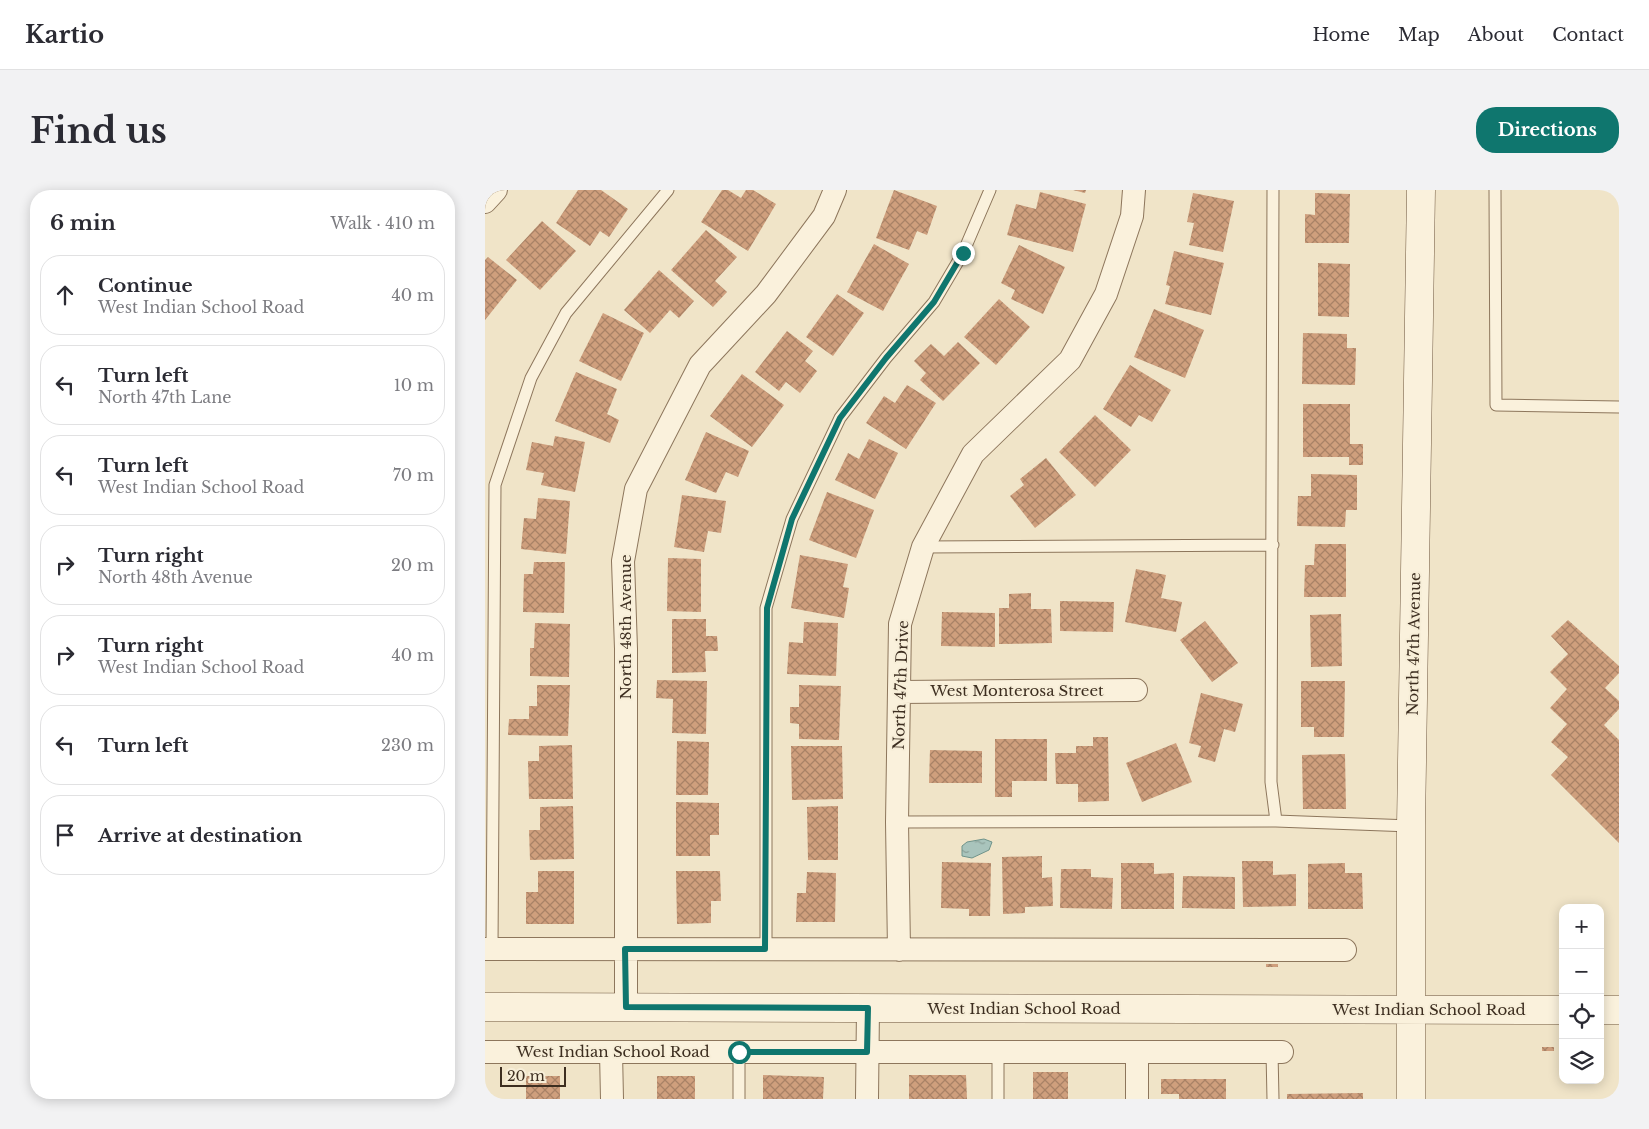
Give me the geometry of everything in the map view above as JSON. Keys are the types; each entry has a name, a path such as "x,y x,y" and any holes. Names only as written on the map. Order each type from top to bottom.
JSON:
{"main road":[{"name":"North 47th Avenue","path":"1411,1099 1411,826 1421,190"},
{"name":"West Indian School Road","path":"485,1007 1559,1010"},
{"path":"1604,1010 1619,1010"}],"street":[{"path":"485,202 496,190"},
{"name":"North 48th Avenue","path":"626,1007 626,649 623,561 636,489 700,365 767,294 825,216 835,190"},
{"name":"North 47th Drive","path":"899,950 897,822 900,624 923,547 973,454 1070,360 1106,294 1132,216 1134,190"},
{"name":"West Monterosa Street","path":"899,692 1136,690"},
{"path":"488,949 1345,950"},
{"path":"867,1099 868,1008"},
{"name":"West Indian School Road","path":"485,1052 1277,1052"},
{"path":"611,1052 612,1099"},
{"path":"1137,1052 1137,1099"}],"lane":[{"path":"488,949 495,485 531,378 566,313 668,190"},
{"path":"765,949 767,608 792,519 840,418 886,358 934,302 963,253 989,190"},
{"path":"1273,190 1271,782 1276,821"},
{"path":"1495,190 1496,405 1619,407"},
{"path":"923,547 1273,545"},
{"path":"897,822 1276,821 1411,826"},
{"path":"739,1052 739,1099"},
{"path":"998,1099 999,1052"},
{"path":"1273,1099 1277,1052"}],"water":[{"path":"984,839 992,842 989,850 972,858 962,856 962,846 967,842"}],"building":[{"path":"578,190 601,190 628,209 609,237 600,231 590,246 556,223"},
{"path":"722,190 728,190 741,198 746,190 753,190 776,204 748,251 701,222"},
{"path":"894,190 937,206 927,235 917,231 909,250 876,238"},
{"path":"1073,190 1086,190 1085,193"},
{"path":"1040,192 1086,204 1073,252 1007,235 1016,204 1036,209"},
{"path":"1193,193 1234,201 1223,252 1189,245 1194,223 1187,222"},
{"path":"1315,193 1350,194 1349,243 1305,243 1305,214 1315,215"},
{"path":"542,221 576,251 540,290 506,260"},
{"path":"706,230 737,257 715,281 727,292 713,307 671,270"},
{"path":"874,244 909,264 883,311 847,292"},
{"path":"1019,245 1065,267 1043,314 1011,299 1015,290 1001,283"},
{"path":"1174,251 1224,263 1211,315 1165,304 1170,286 1166,285"},
{"path":"488,257 517,280 485,320 485,260"},
{"path":"1318,263 1350,264 1349,317 1318,316"},
{"path":"659,270 694,301 679,318 670,310 650,333 624,310"},
{"path":"837,294 864,313 833,356 806,337"},
{"path":"999,299 1030,327 996,365 964,337"},
{"path":"1154,309 1204,330 1185,378 1134,357"},
{"path":"603,313 644,333 621,381 579,361"},
{"path":"787,331 813,351 805,361 817,371 800,393 786,382 779,391 755,372"},
{"path":"1303,333 1347,334 1347,348 1356,348 1355,385 1302,384"},
{"path":"958,342 980,363 943,401 920,380 926,373 914,361 931,344 944,356"},
{"path":"1130,365 1171,390 1152,422 1139,415 1131,427 1103,409"},
{"path":"576,372 617,389 607,414 619,420 610,443 555,421"},
{"path":"742,374 784,405 752,447 710,416"},
{"path":"907,385 936,403 906,449 866,423 884,396 895,403"},
{"path":"1303,404 1350,404 1350,444 1363,444 1363,465 1349,465 1349,457 1303,457"},
{"path":"1095,415 1131,450 1095,487 1059,452"},
{"path":"706,432 749,451 738,477 726,472 716,493 685,480"},
{"path":"555,436 585,442 575,492 541,485 544,473 526,470 532,442 553,446"},
{"path":"869,439 898,453 875,499 835,480 848,453 859,459"},
{"path":"1046,458 1076,495 1035,528 1010,496 1024,485 1020,479"},
{"path":"1311,474 1357,475 1357,510 1346,510 1345,527 1297,526 1298,496 1311,496"},
{"path":"827,492 874,510 856,558 809,540"},
{"path":"682,495 726,501 721,533 708,531 704,552 674,547"},
{"path":"538,498 570,501 566,554 521,549 524,518 536,519"},
{"path":"1315,544 1346,544 1346,597 1304,597 1305,565 1314,565"},
{"path":"800,555 848,564 843,587 849,588 844,618 791,608"},
{"path":"668,558 701,559 701,612 667,611"},
{"path":"534,562 565,562 564,613 523,612 524,574 533,574"},
{"path":"1136,569 1166,575 1161,598 1182,602 1176,632 1125,622"},
{"path":"1031,593 1031,609 1051,609 1052,643 999,644 999,608 1009,608 1009,594"},
{"path":"1060,601 1114,602 1113,632 1060,631"},
{"path":"942,612 995,613 995,647 941,646"},
{"path":"1341,614 1342,666 1311,667 1310,615"},
{"path":"672,619 706,619 706,636 717,636 718,651 705,651 706,672 672,673"},
{"path":"1568,620 1619,666 1619,673 1605,688 1619,701 1619,709 1604,725 1619,740 1619,843 1551,775 1568,757 1551,742 1567,724 1550,708 1567,689 1550,672 1568,654 1551,636"},
{"path":"1205,621 1238,663 1212,682 1180,640"},
{"path":"804,622 838,623 836,676 787,674 789,642 803,643"},
{"path":"535,623 570,624 569,677 530,676 530,648 534,648"},
{"path":"657,680 707,681 706,734 672,733 673,699 656,698"},
{"path":"1301,681 1345,681 1344,737 1314,737 1314,727 1301,727"},
{"path":"537,685 570,685 568,736 508,735 509,719 529,719 529,706 537,706"},
{"path":"799,685 841,686 839,740 799,739 799,724 790,723 790,707 799,707"},
{"path":"1201,693 1243,704 1235,732 1224,729 1215,762 1198,757 1201,746 1189,743"},
{"path":"1093,737 1108,737 1109,801 1078,802 1078,784 1056,784 1055,753 1076,753 1076,746 1093,746"},
{"path":"995,739 1047,739 1047,781 1012,781 1012,797 995,797"},
{"path":"677,741 709,742 708,795 676,795"},
{"path":"1176,743 1192,782 1142,802 1126,763"},
{"path":"572,745 573,799 529,799 528,761 539,761 539,746"},
{"path":"791,746 842,746 843,799 792,800"},
{"path":"930,750 982,751 982,783 929,783"},
{"path":"1345,754 1346,809 1303,809 1302,755"},
{"path":"676,802 719,803 719,835 710,835 710,856 676,856"},
{"path":"573,806 574,859 530,860 529,830 540,830 540,807"},
{"path":"838,806 838,860 808,860 807,807"},
{"path":"1042,856 1042,878 1052,877 1053,906 1025,907 1025,913 1003,914 1002,857"},
{"path":"1242,861 1273,861 1273,875 1296,874 1296,906 1243,907"},
{"path":"942,862 991,863 990,916 969,916 969,909 941,908"},
{"path":"1121,863 1154,863 1154,874 1174,873 1174,909 1121,909"},
{"path":"1345,863 1345,873 1362,873 1363,909 1308,909 1308,864"},
{"path":"1061,869 1091,869 1091,877 1113,878 1112,909 1060,908"},
{"path":"538,871 574,871 574,924 526,924 526,892 538,892"},
{"path":"676,871 720,871 721,901 711,901 711,923 677,924"},
{"path":"807,872 836,873 835,922 796,922 797,893 806,893"},
{"path":"1183,876 1235,877 1235,909 1182,908"},
{"path":"1266,964 1278,964 1278,967 1266,967"},
{"path":"1542,1047 1554,1047 1554,1051 1542,1051"},
{"path":"1033,1072 1068,1072 1068,1099 1033,1099"},
{"path":"763,1075 824,1077 823,1099 763,1099"},
{"path":"909,1075 966,1075 967,1099 909,1099"},
{"path":"526,1076 560,1076 560,1099 526,1099"},
{"path":"657,1076 695,1076 695,1099 657,1099"},
{"path":"1161,1079 1226,1079 1226,1099 1179,1099 1179,1094 1161,1094"},
{"path":"1363,1093 1363,1099 1287,1099 1287,1094"}],"route":[{"path":"739,1052 867,1052 868,1008 626,1007 625,949 765,949 767,608 792,519 840,418 886,358 934,302 963,253"}]}
